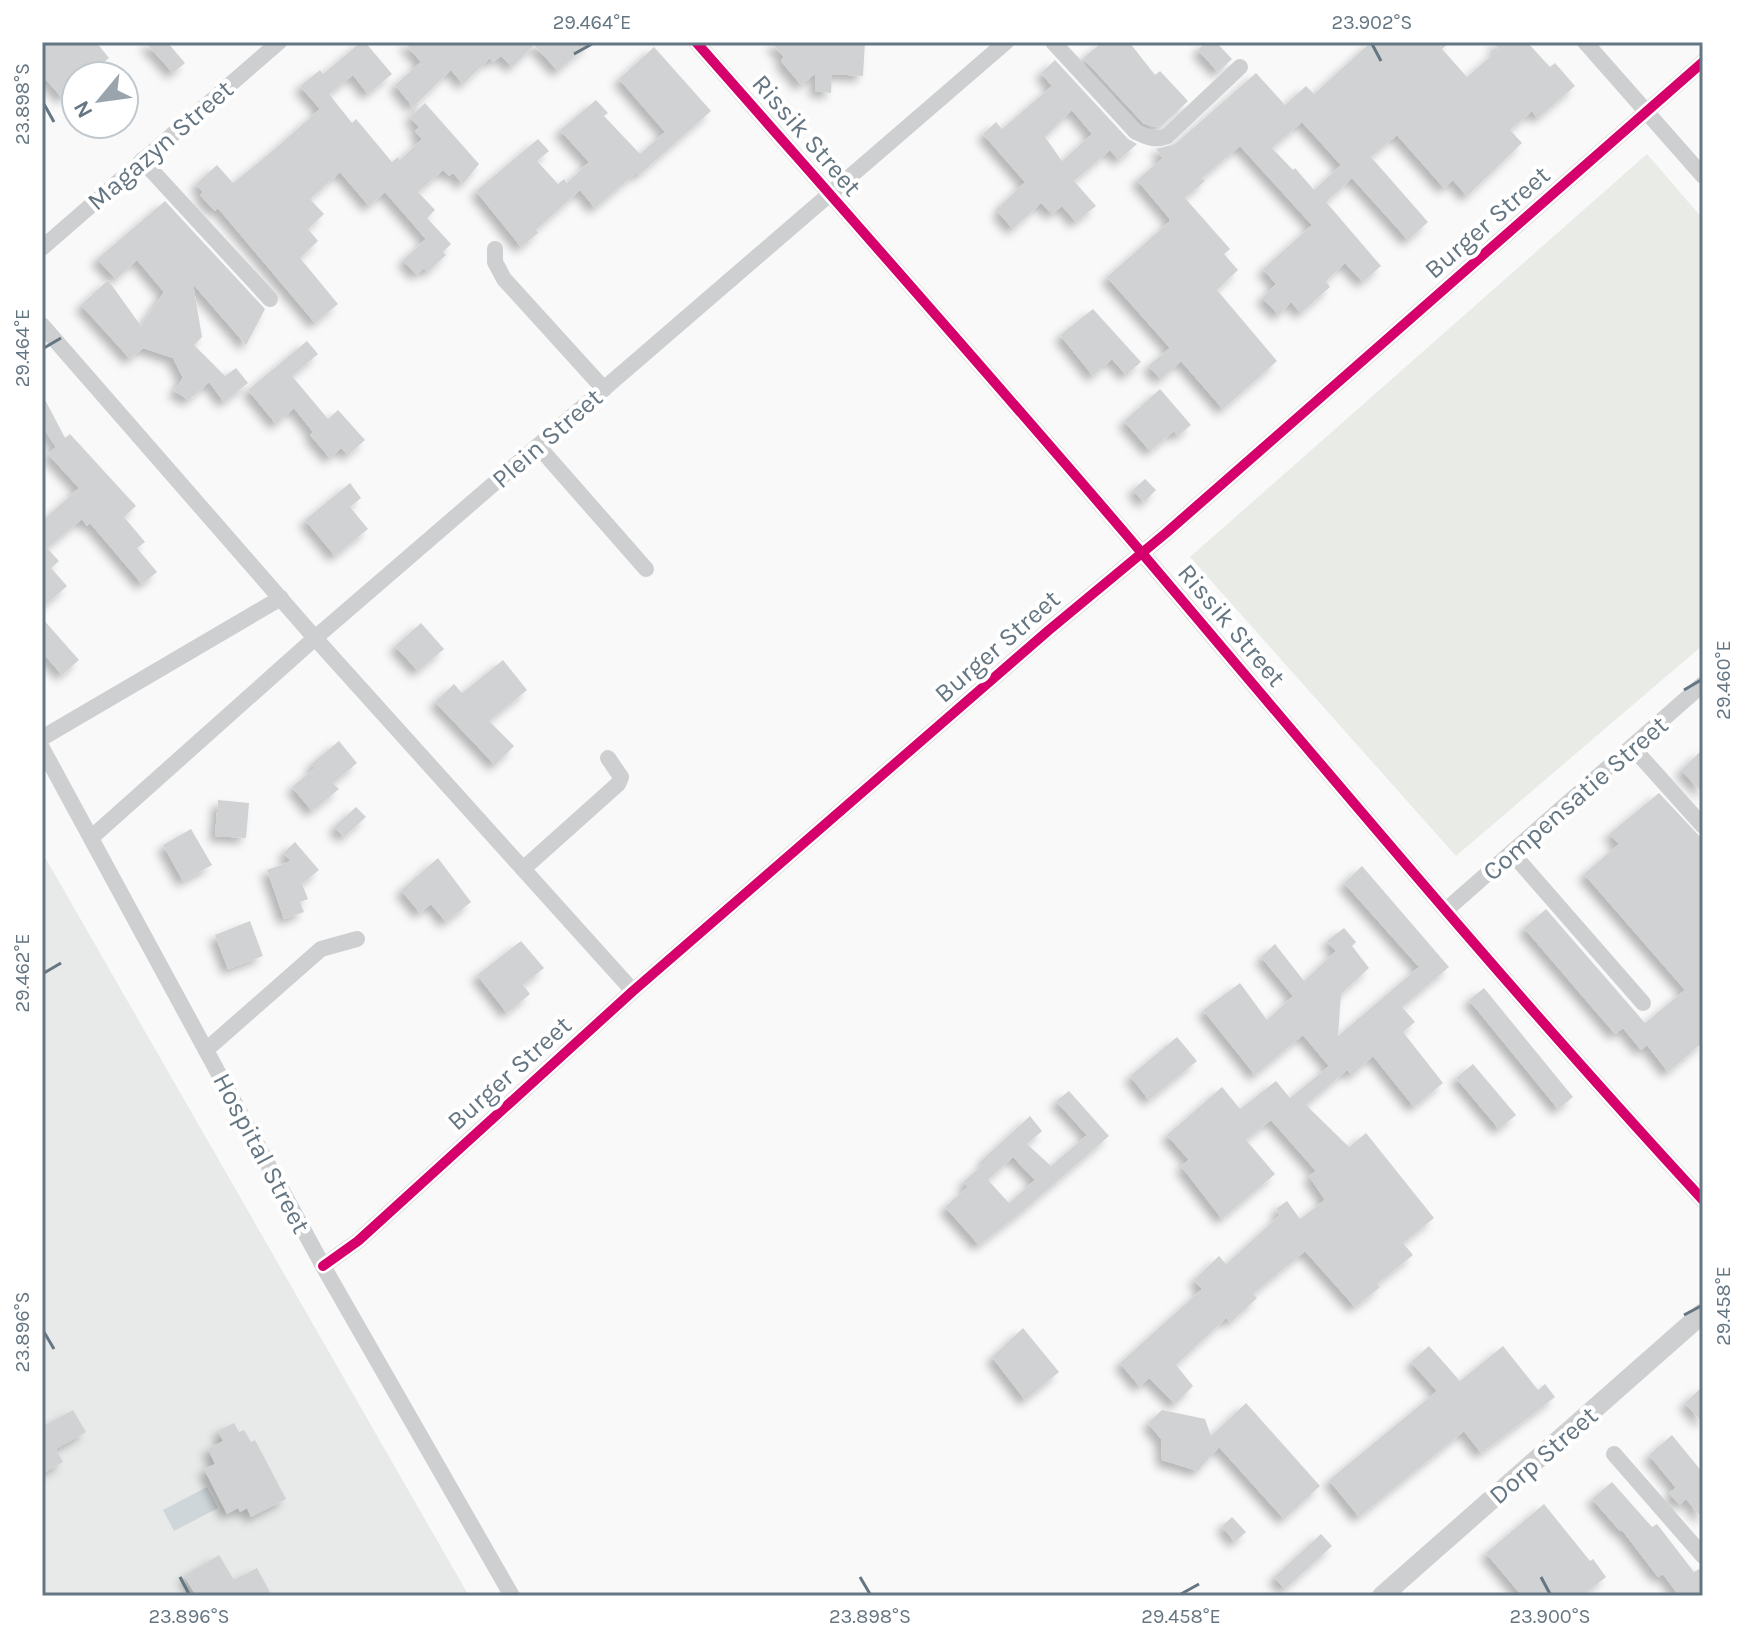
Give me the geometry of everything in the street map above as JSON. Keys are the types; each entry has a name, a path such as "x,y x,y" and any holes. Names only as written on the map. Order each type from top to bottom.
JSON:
{"street":[{"name":"Magazyn Street","path":"42,248 279,42"},
{"name":"Rissik Street","path":"696,42 1141,553 1446,910 1703,1200"},
{"name":"Plein Street","path":"92,837 315,638 1006,42"},
{"path":"1053,42 1136,132 1151,138 1167,136 1240,67"},
{"path":"1585,42 1703,176"},
{"name":"Burger Street","path":"323,1266 358,1241 633,991 1703,62"},
{"path":"142,160 270,299"},
{"path":"495,249 495,262 504,279 604,389"},
{"path":"42,325 315,638 633,991"},
{"path":"538,446 646,569"},
{"path":"42,738 281,598"},
{"name":"Compensatie Street","path":"1446,910 1703,684"},
{"name":"Hospital Street","path":"42,748 323,1266 512,1596"},
{"path":"1633,748 1703,826"},
{"path":"523,869 618,784 621,777 608,758"},
{"path":"1512,853 1643,1003"},
{"path":"206,1050 321,949 357,939"},
{"name":"Dorp Street","path":"1382,1596 1703,1313"},
{"path":"1614,1454 1703,1556"}],"shaded area":[{"path":"1647,154 1703,219 1703,645 1456,856 1190,557"},
{"path":"42,852 469,1596 42,1596"},
{"path":"207,1487 218,1508 174,1531 163,1510"}],"building":[{"path":"42,42 96,42 109,58 60,60 60,96 42,75"},
{"path":"145,42 167,42 185,63 173,73"},
{"path":"361,42 365,42 392,74 368,94 353,75 329,94 352,123 356,119 392,162 398,157 400,160 422,139 415,131 419,127 410,117 425,103 479,164 463,184 453,173 449,176 443,170 418,192 435,210 427,218 451,244 443,252 446,255 428,272 424,268 417,275 403,260 426,239 385,192 369,206 340,172 310,199 324,214 308,229 318,241 300,258 338,304 315,323 218,208 215,211 200,195 203,192 196,184 217,165 233,183 270,153 320,109 300,86 320,70 323,74"},
{"path":"404,42 591,42 558,71 534,45 512,67 501,56 493,62 490,58 463,84 451,70 413,107 395,85 421,62"},
{"path":"771,42 865,42 863,76 832,74 831,93 815,91 816,73 801,85 781,61 784,57"},
{"path":"1103,42 1129,42 1155,75 1160,71 1188,101 1161,126 1143,123 1083,58"},
{"path":"1206,42 1216,42 1232,59 1218,72 1198,50"},
{"path":"1371,42 1450,42 1442,49 1467,77 1499,49 1492,42 1527,42 1550,67 1555,63 1575,86 1538,118 1532,111 1510,130 1522,143 1467,196 1453,180 1444,188 1397,135 1371,157 1428,222 1408,240 1352,178 1326,202 1381,266 1363,282 1345,263 1326,281 1330,287 1301,313 1291,302 1279,315 1262,298 1276,284 1263,269 1312,225 1240,146 1202,178 1205,181 1185,198 1230,249 1224,254 1238,270 1217,290 1277,361 1223,409 1181,361 1161,379 1148,366 1170,348 1107,277 1169,222 1170,219 1137,180 1163,158 1156,149 1175,144 1256,73 1285,105 1306,86 1314,94","holes":["1302,122 1341,165 1314,190 1272,148"]},
{"path":"654,47 711,111 639,175 637,172 595,208 580,190 521,247 476,191 538,139 549,151 537,161 558,184 564,179 567,183 589,162 560,130 596,100 608,113 604,116 640,154 665,132 619,79"},
{"path":"1055,60 1128,139 1137,144 1119,160 1110,150 1074,181 1096,206 1076,222 1062,206 1052,214 1041,203 1013,229 998,212 1002,209 1000,206 1025,182 983,134 996,122 1002,129 1052,86 1041,73","holes":["1072,110 1092,134 1062,161 1045,137"]},
{"path":"165,201 265,309 246,345 193,284 202,337 194,345 225,376 236,368 248,383 224,402 209,382 189,400 174,391 183,378 173,358 143,348 130,359 81,305 108,280 141,326 164,292 137,260 116,279 97,259"},
{"path":"1093,309 1141,362 1126,375 1112,359 1093,376 1060,335"},
{"path":"307,341 318,354 292,376 328,419 338,410 365,440 348,455 341,448 330,458 310,435 313,432 294,408 276,424 248,390"},
{"path":"1160,389 1191,425 1178,436 1174,431 1150,451 1124,421"},
{"path":"42,394 65,438 70,434 136,506 124,517 145,542 137,548 157,572 142,584 90,523 87,526 82,519 47,548 59,561 51,568 67,586 42,608 42,521 79,488 48,454 56,447 42,426"},
{"path":"1145,479 1156,490 1144,502 1133,490"},
{"path":"350,483 361,498 350,507 368,529 335,556 305,520"},
{"path":"42,618 79,660 62,675 42,652"},
{"path":"421,623 444,649 418,671 395,646"},
{"path":"503,660 527,690 489,721 514,746 495,765 435,702 454,684 462,693"},
{"path":"339,741 357,763 333,783 339,789 312,811 292,787 315,768 311,764"},
{"path":"1703,749 1703,793 1681,770"},
{"path":"1659,793 1703,840 1703,1042 1668,1072 1647,1045 1641,1050 1623,1028 1615,1034 1524,928 1546,909 1645,1023 1685,990 1584,874 1619,844 1609,834"},
{"path":"218,800 249,803 246,838 215,836"},
{"path":"356,807 366,817 344,837 334,827"},
{"path":"191,829 212,865 183,881 163,845"},
{"path":"295,842 319,870 302,884 308,899 300,902 304,912 284,919 267,870 291,861 283,853"},
{"path":"438,858 471,902 446,922 431,904 420,913 401,890"},
{"path":"1362,866 1449,967 1402,1007 1415,1022 1403,1032 1443,1083 1414,1107 1373,1056 1352,1075 1347,1070 1306,1105 1349,1147 1366,1133 1434,1218 1403,1243 1413,1255 1377,1284 1380,1287 1355,1307 1305,1251 1253,1294 1257,1298 1231,1322 1226,1318 1176,1365 1193,1386 1175,1404 1149,1378 1140,1387 1120,1363 1202,1289 1194,1280 1219,1256 1226,1264 1280,1215 1276,1209 1287,1201 1300,1219 1325,1200 1309,1176 1316,1171 1271,1120 1246,1140 1275,1174 1222,1219 1181,1166 1189,1160 1167,1135 1222,1087 1240,1109 1276,1081 1290,1098 1329,1066 1303,1035 1255,1075 1203,1010 1240,983 1267,1020 1293,996 1261,957 1275,944 1304,981 1336,951 1327,941 1344,928 1356,942 1352,946 1369,968 1341,994 1338,1036 1419,967 1344,883"},
{"path":"250,921 263,956 228,969 215,935"},
{"path":"521,941 544,968 523,985 530,994 507,1013 477,975"},
{"path":"1484,988 1573,1097 1558,1109 1469,1000"},
{"path":"1177,1037 1197,1061 1149,1100 1130,1076"},
{"path":"1473,1064 1516,1115 1499,1129 1456,1078"},
{"path":"1069,1091 1109,1136 979,1245 945,1207 968,1187 963,1182 986,1162 983,1159 1030,1116 1042,1131 1027,1144 1051,1166 1087,1135 1056,1101","holes":["1013,1157 1035,1180 1009,1203 988,1180"]},
{"path":"1023,1328 1059,1372 1025,1400 992,1357"},
{"path":"1429,1346 1460,1381 1503,1346 1538,1390 1545,1384 1555,1397 1481,1453 1464,1431 1359,1517 1329,1480 1437,1391 1411,1362"},
{"path":"1703,1386 1703,1423 1685,1403"},
{"path":"1246,1403 1320,1486 1284,1519 1219,1447 1198,1471 1162,1460 1161,1439 1148,1423 1162,1410 1205,1419 1211,1436"},
{"path":"73,1410 86,1432 56,1449 63,1462 42,1474 42,1423 44,1426"},
{"path":"234,1423 239,1432 244,1430 251,1442 255,1440 286,1499 251,1517 247,1508 240,1512 238,1508 227,1514 204,1469 215,1464 208,1449 223,1441 218,1431"},
{"path":"1672,1435 1703,1473 1703,1519 1686,1499 1680,1505 1669,1493 1676,1488 1649,1455"},
{"path":"1612,1482 1652,1527 1657,1524 1694,1572 1703,1567 1703,1596 1679,1596 1663,1574 1658,1577 1622,1530 1592,1499"},
{"path":"1544,1504 1606,1577 1582,1596 1522,1596 1486,1553"},
{"path":"1232,1517 1246,1532 1235,1542 1222,1526"},
{"path":"1321,1534 1332,1546 1285,1589 1274,1577"},
{"path":"219,1555 234,1580 257,1568 272,1596 196,1596 184,1576"}],"cycle path":[{"path":"696,42 1035,429 1491,963 1703,1200"},
{"path":"323,1266 358,1241 633,991 1049,630 1166,533 1703,62"}]}
